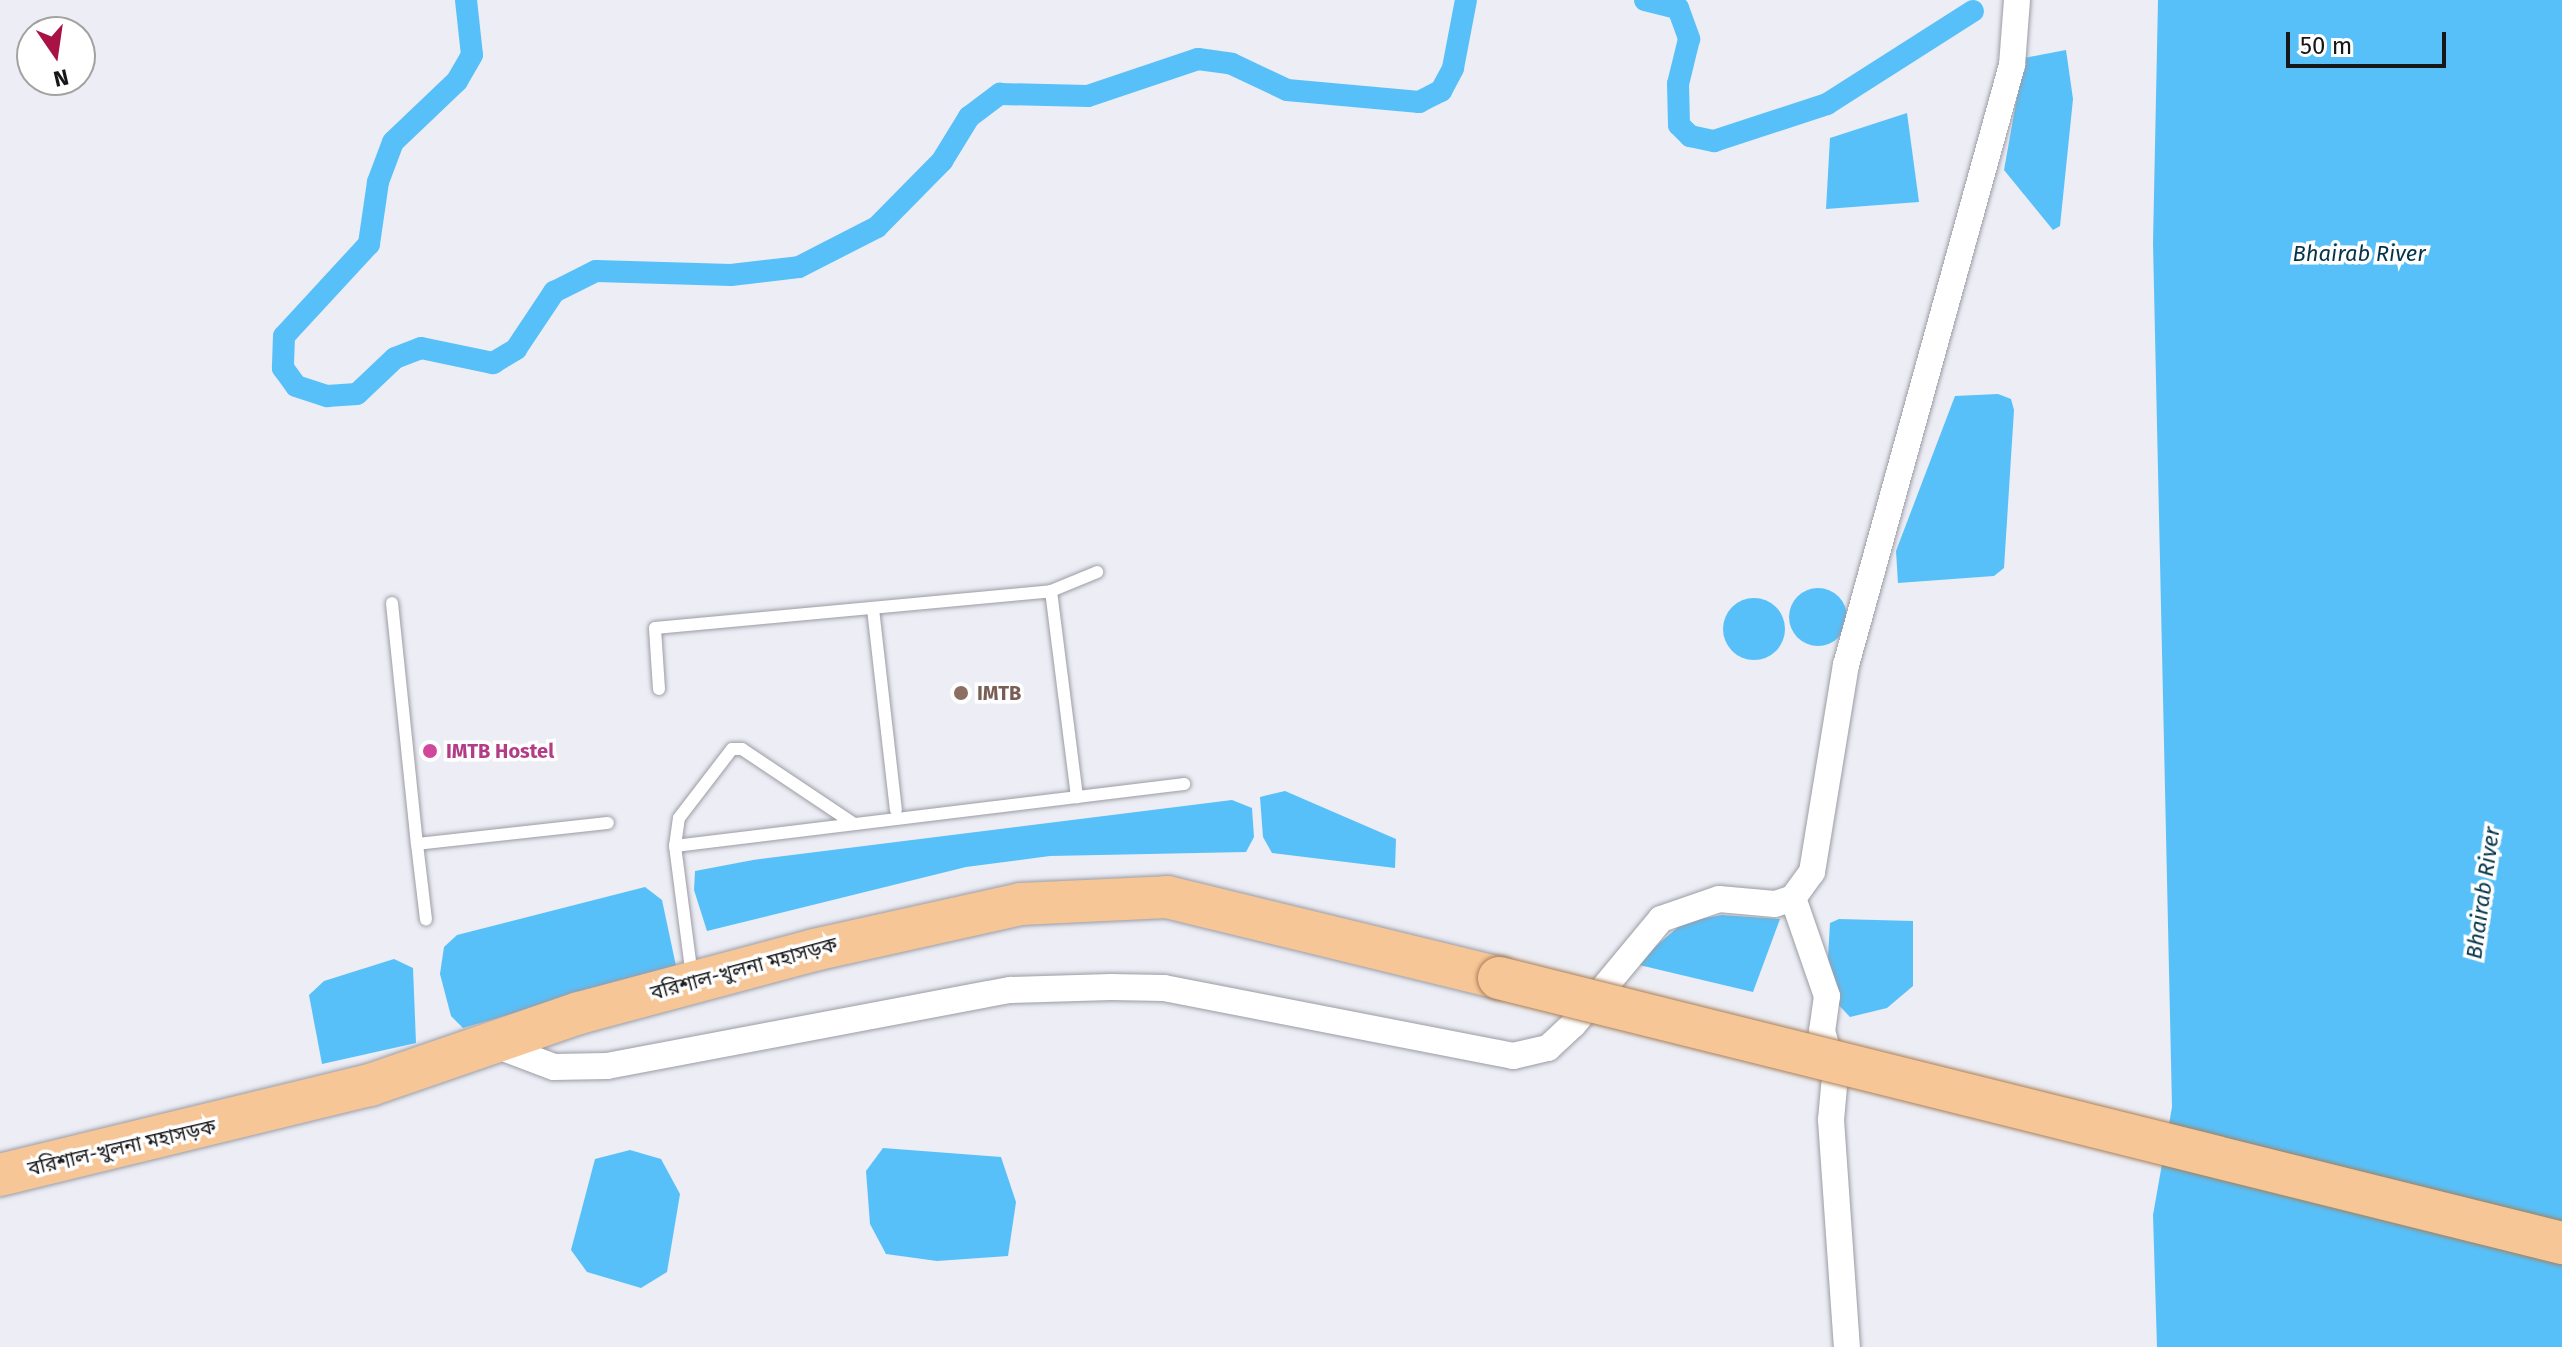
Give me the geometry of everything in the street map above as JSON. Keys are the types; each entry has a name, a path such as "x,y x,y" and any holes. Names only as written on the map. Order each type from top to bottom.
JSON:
{"highway":[{"name":"বরিশাল-খুলনা মহাসড়ক","path":"0,1175 355,1089 489,1044 799,954 1021,904 1167,897 2562,1243"}],"street":[{"path":"489,1044 554,1067 607,1066 996,992 1111,987 1164,988 1513,1056 1556,1040 1661,919 1719,899 1775,904 1793,898 1812,872 1846,665 2012,65 2017,0"},
{"path":"1793,898 1827,996 1822,1031 1835,1076 1831,1120 1847,1347"}],"lane":[{"path":"659,689 655,628 1051,591 1097,572"},
{"path":"1051,591 1077,797"},
{"path":"392,603 426,919"},
{"path":"873,609 896,810"},
{"path":"691,969 675,846 679,818 732,749 854,824"},
{"path":"675,846 1184,784"},
{"path":"417,844 608,823"}],"water":[{"name":"Bhairab River","path":"2158,0 2562,0 2562,1347 2157,1347 2153,1215 2172,1107 2153,243"},
{"path":"2066,50 2073,99 2060,226 2053,230 2004,170 2024,58"},
{"path":"1907,113 1919,202 1826,209 1830,138"},
{"path":"1998,394 2011,399 2014,410 2004,568 1994,576 1898,583 1896,551 1955,396"},
{"path":"1818,588 1839,596 1847,617 1839,638 1818,646 1797,638 1789,617 1797,596"},
{"path":"1748,598 1760,598 1776,607 1783,617 1783,641 1776,651 1760,660 1748,660 1728,646 1723,635 1723,623 1737,603"},
{"path":"1285,791 1396,839 1395,868 1272,853 1263,837 1260,797"},
{"path":"1232,800 1252,808 1254,837 1246,852 1050,856 966,867 707,931 694,890 695,871 753,860"},
{"path":"645,887 662,900 676,966 463,1028 451,1016 440,974 444,947 457,935"},
{"path":"1722,915 1780,919 1753,992 1635,964 1684,922"},
{"path":"1839,919 1913,921 1913,986 1887,1008 1850,1017 1834,1000 1828,957 1830,923"},
{"path":"394,959 413,968 416,1043 322,1064 309,995 324,981"},
{"path":"883,1148 1001,1157 1016,1202 1008,1256 937,1261 886,1254 870,1224 866,1171"},
{"path":"630,1150 661,1159 680,1194 667,1272 641,1288 587,1272 571,1250 595,1159"}],"waterway":[{"path":"466,0 472,55 457,81 393,142 378,182 369,244 284,336 283,368 296,386 327,396 357,394 395,358 421,348 493,363 516,349 554,292 596,271 731,275 799,267 877,227 942,161 969,117 1000,94 1088,96 1198,59 1232,64 1287,90 1419,102 1441,91 1453,68 1466,0"},
{"path":"1645,0 1678,8 1689,39 1678,84 1679,125 1690,136 1714,141 1827,104 1973,11"}],"place":[{"name":"IMTB","path":"961,693"},
{"name":"IMTB Hostel","path":"430,751"}]}
